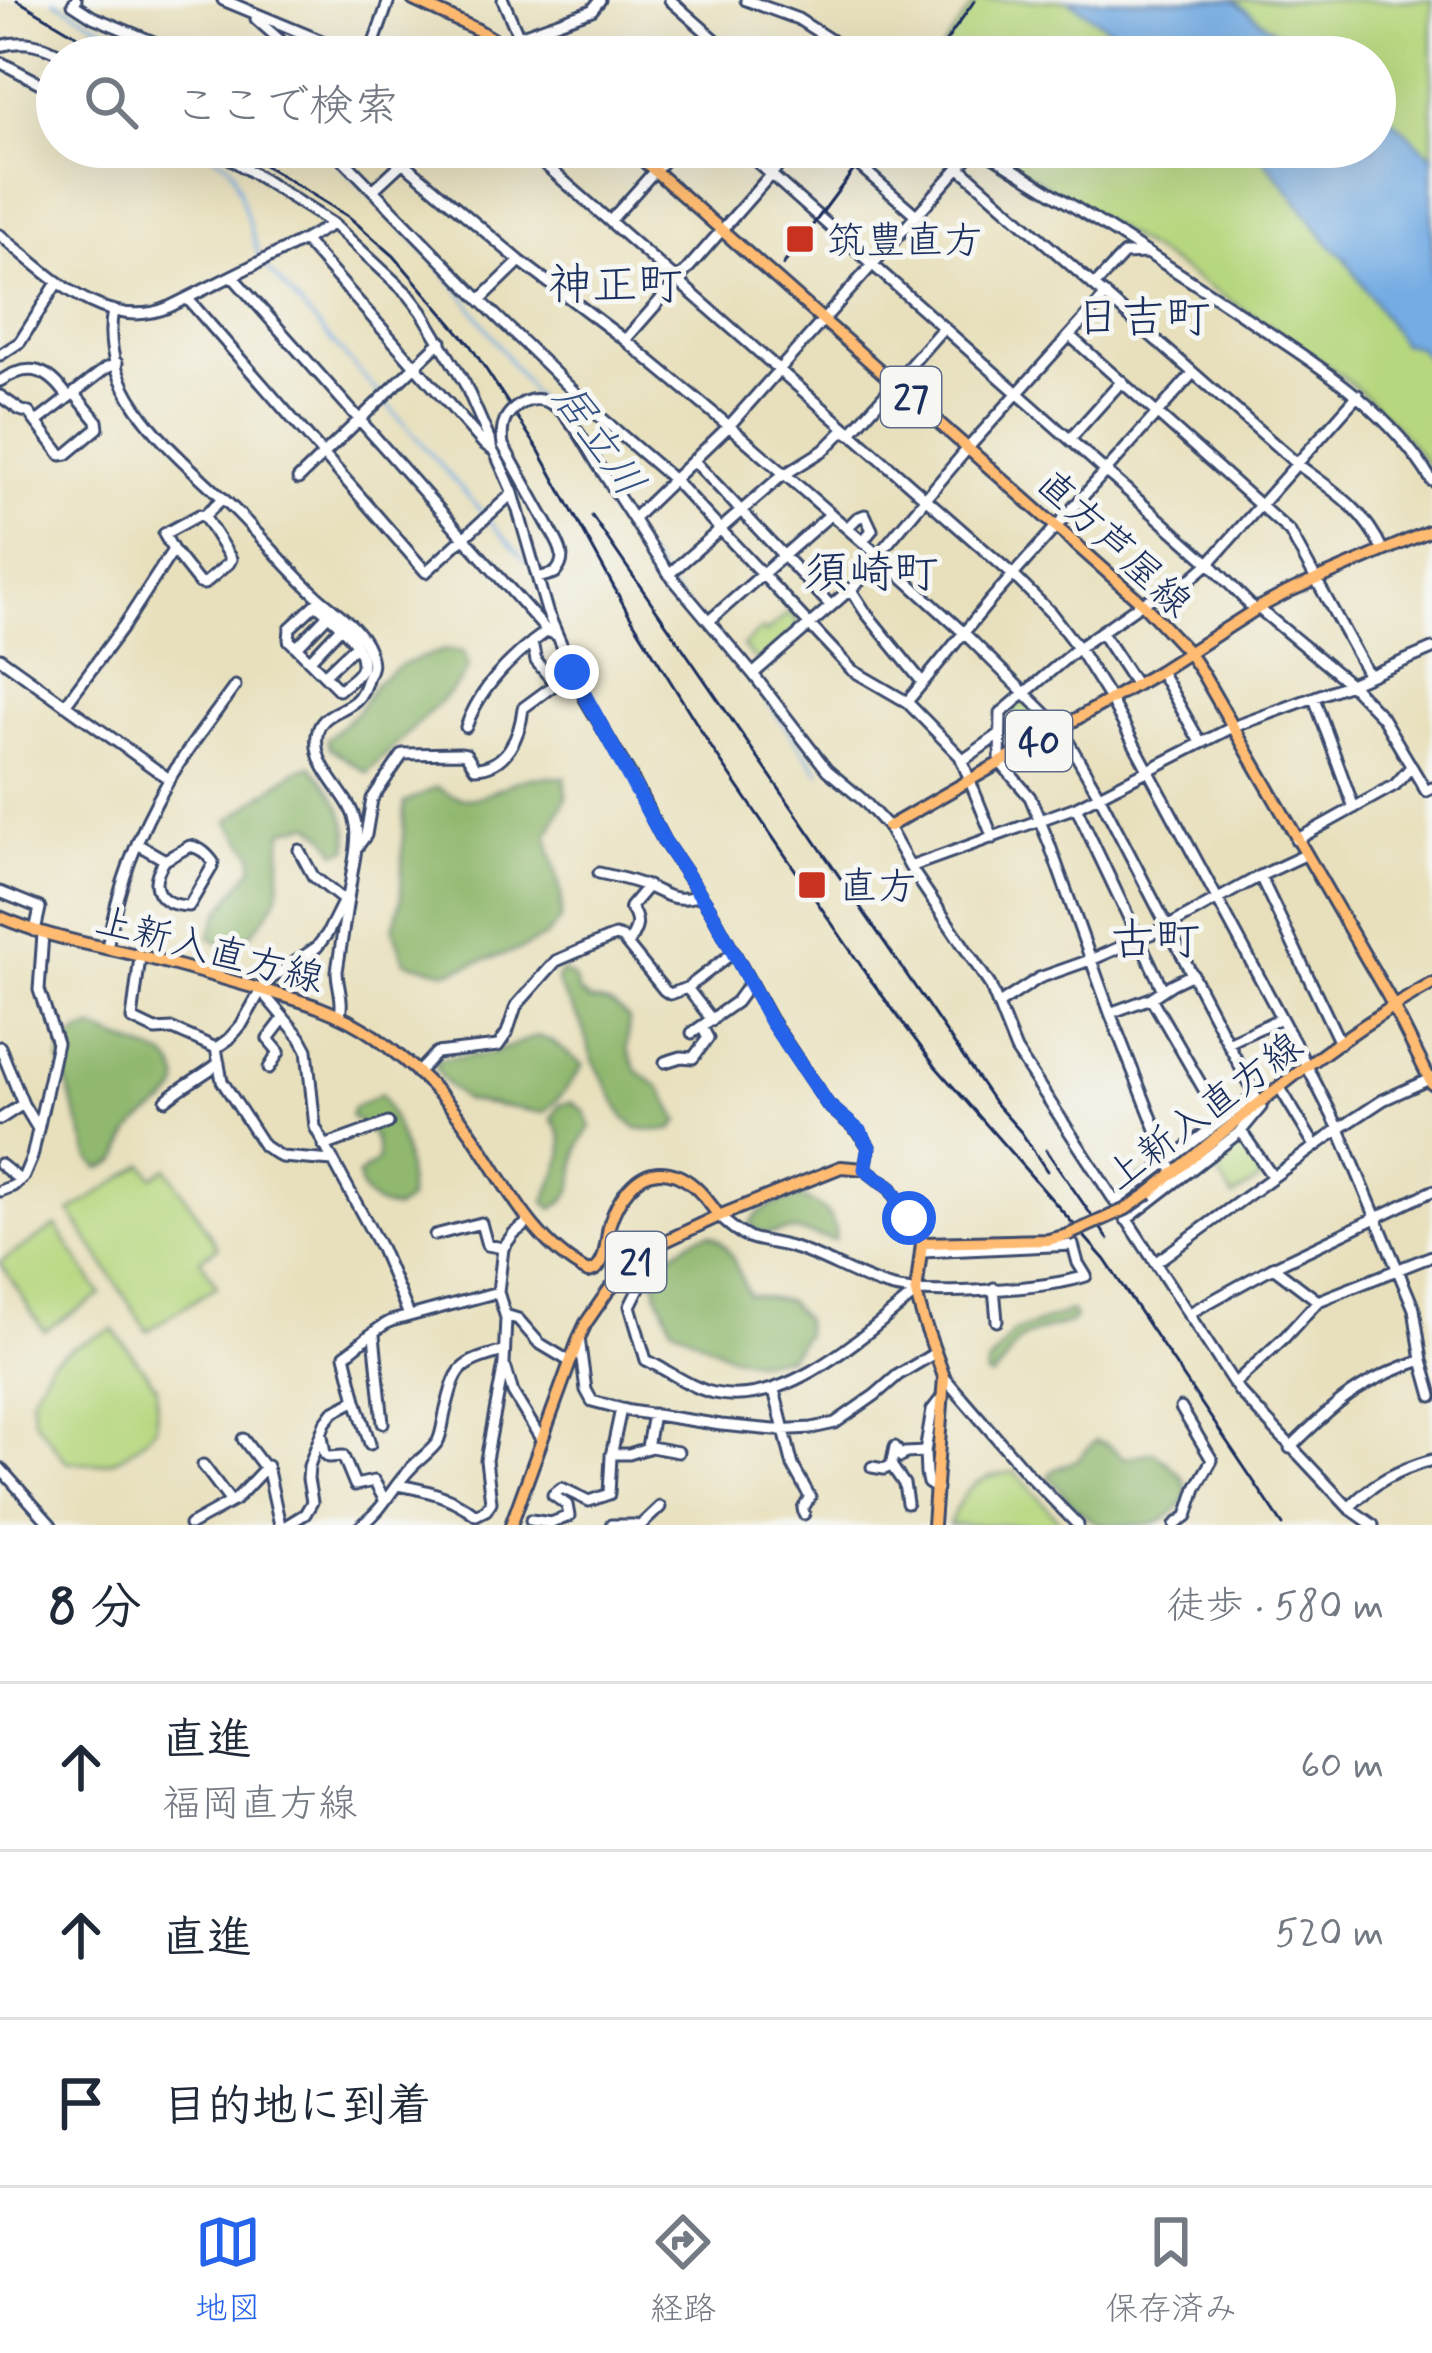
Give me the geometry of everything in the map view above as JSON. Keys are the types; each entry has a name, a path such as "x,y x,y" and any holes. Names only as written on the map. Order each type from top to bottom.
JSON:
{"main road":[{"path":"422,2 486,36"},
{"name":"直方芦屋線","path":"653,168 1142,603 1188,652 1431,1080"},
{"name":"40","path":"889,827 1160,671 1256,609 1432,530"},
{"name":"上新入直方線","path":"0,917 39,933 306,1000 340,1014 417,1073 469,1130 529,1222 588,1272 602,1260 616,1208 640,1178 652,1172 670,1172 688,1181 719,1216"},
{"name":"上新入直方線","path":"922,1248 1048,1240 1126,1209 1257,1099 1432,984"},
{"name":"21","path":"511,1525 569,1361 586,1322 608,1291 657,1246 719,1216 841,1167 865,1169"},
{"path":"865,1169 891,1189 922,1248 916,1292 944,1377 933,1525"}],"street":[{"path":"76,0 73,4 93,17 139,36"},
{"path":"224,0 309,36"},
{"path":"373,36 389,0"},
{"path":"503,0 519,36 592,10 600,0"},
{"path":"670,0 711,36"},
{"path":"746,0 798,19 824,36"},
{"path":"247,12 275,36"},
{"path":"0,46 36,44"},
{"path":"0,62 36,81"},
{"path":"245,168 333,224 409,295 441,341 513,493 551,633"},
{"path":"352,168 598,415 675,481 852,670 907,702 962,760 993,838"},
{"path":"374,189 397,168"},
{"path":"409,168 625,340 848,528 1061,729 1261,1107 1240,1131 1126,1220"},
{"path":"549,168 1012,575 1078,648 1219,898 1339,1129 1414,1309 1432,1396"},
{"path":"764,168 1256,609 1350,684 1382,717 1426,791 1432,788"},
{"path":"625,340 776,168"},
{"path":"862,168 916,215"},
{"path":"633,519 729,426 958,168"},
{"path":"960,168 1296,463 1355,507 1384,550"},
{"path":"1012,168 1302,353 1358,395 1403,440 1432,481"},
{"path":"610,220 655,170"},
{"path":"0,235 68,291 132,316 152,315 333,224"},
{"path":"304,241 496,452"},
{"path":"1094,286 1124,254 1150,252"},
{"path":"480,300 520,261"},
{"path":"232,276 551,633 664,841 734,952 770,1020 828,1105 860,1132 869,1147 865,1169"},
{"path":"12,374 2,354 20,342 57,283"},
{"path":"753,674 877,566 878,555 968,448 1106,296"},
{"path":"187,298 426,572 513,493"},
{"path":"113,310 109,330 131,403 331,613 356,645 363,662 360,672 339,690 289,640 290,628 316,604 331,613 346,620 366,643 371,658 360,697 323,719 317,738 317,754 356,821 337,970 340,1014"},
{"path":"669,574 784,474 848,432 944,327"},
{"path":"1070,336 1261,504 1298,543 1369,676"},
{"path":"298,479 441,341"},
{"path":"38,421 117,364"},
{"path":"0,380 27,370 50,375 97,421 98,428 61,455 38,421 0,395"},
{"path":"907,702 1012,575 1193,373"},
{"path":"1070,439 1122,381"},
{"path":"1169,1164 1030,797 1000,762 1001,713 1078,648 1209,563 1358,395"},
{"path":"538,578 555,573 563,560 561,549 501,434 508,415 528,400 543,399 567,417 669,574 827,770 889,827 910,867 990,985 1016,1050 1234,1384 1290,1448 1372,1525"},
{"path":"695,462 831,606"},
{"path":"203,517 223,498"},
{"path":"709,621 831,514"},
{"path":"848,528 865,515 872,530 862,542"},
{"path":"203,517 231,559 204,584 164,534 203,517"},
{"path":"65,705 173,550"},
{"path":"851,590 923,683"},
{"path":"297,647 331,613"},
{"path":"310,660 342,626"},
{"path":"1101,632 1136,685"},
{"path":"466,727 474,704 511,659 551,633"},
{"path":"532,642 536,661 556,685"},
{"path":"324,675 356,645"},
{"path":"910,867 1076,807 1233,727 1432,650"},
{"path":"0,658 169,779"},
{"path":"1160,671 1200,742"},
{"path":"355,850 366,835 372,799 403,754 460,753 466,754 475,769 494,765 520,735 524,708 572,672"},
{"path":"107,948 118,891 137,844 169,779 235,686"},
{"path":"1314,698 1354,808"},
{"path":"962,760 1000,734"},
{"path":"1296,839 1395,784 1410,768"},
{"path":"1076,807 1163,990"},
{"path":"137,844 164,860"},
{"path":"190,846 203,850 213,862 189,907 173,904 157,891 156,876 164,860 190,846"},
{"path":"299,850 314,876 346,896"},
{"path":"999,1004 1039,978 1166,927 1305,855"},
{"path":"599,873 675,899 700,895"},
{"path":"1260,876 1340,1043"},
{"path":"628,944 638,925 630,908 648,886"},
{"path":"0,892 40,908 39,990 57,1043 32,1157 20,1180 0,1191"},
{"path":"216,1048 242,1024 266,982 316,947 346,896"},
{"path":"417,1073 436,1053 498,1046 516,1006 562,957 615,936 628,944 670,994 687,988 734,952"},
{"path":"140,957 132,1019 155,1030 172,1029 216,1048"},
{"path":"1110,1013 1151,998 1193,974"},
{"path":"702,1027 736,1001 750,983"},
{"path":"665,1062 693,1058 708,1038 687,988"},
{"path":"263,990 307,1050 315,1127 381,1249 409,1315"},
{"path":"1151,998 1221,1119"},
{"path":"269,1068 279,1052 268,1039 284,1018"},
{"path":"1228,1042 1281,1018"},
{"path":"0,1046 22,1104 38,1129"},
{"path":"216,1048 222,1081 264,1146 281,1157 332,1161"},
{"path":"166,1100 219,1063"},
{"path":"1155,1263 1339,1129 1383,1100 1431,1080"},
{"path":"1280,1088 1315,1146"},
{"path":"1116,1201 1221,1119 1257,1099"},
{"path":"0,1119 22,1104"},
{"path":"324,1146 388,1124"},
{"path":"1240,1131 1273,1176"},
{"path":"0,1164 20,1180"},
{"path":"1188,1314 1333,1237 1431,1195"},
{"path":"719,1216 742,1237 798,1249 855,1276 916,1292 1059,1283 1086,1276 1073,1245 922,1248"},
{"path":"397,1485 431,1491 476,1515 491,1502 485,1460 504,1364 505,1315 498,1292 503,1248 529,1222"},
{"path":"435,1235 481,1223 488,1244 503,1248"},
{"path":"643,1256 643,1280 630,1306 646,1360 711,1393 746,1395 774,1390 827,1361 916,1292"},
{"path":"1234,1384 1318,1301 1432,1256"},
{"path":"1273,1267 1318,1301"},
{"path":"994,1288 997,1321"},
{"path":"370,1444 345,1354 378,1328 409,1315 498,1292"},
{"path":"505,1315 518,1319 539,1343 569,1361"},
{"path":"374,1335 383,1424"},
{"path":"579,1338 586,1390 592,1401 721,1425 782,1429 835,1424 934,1353"},
{"path":"362,1525 378,1513 408,1470 437,1443 458,1370 471,1360 504,1351"},
{"path":"1290,1448 1330,1408 1363,1384 1422,1360"},
{"path":"504,1364 513,1393 541,1439"},
{"path":"944,1377 1078,1525"},
{"path":"774,1390 793,1466 810,1497 804,1514"},
{"path":"937,1489 928,1484 925,1452 932,1410 943,1395"},
{"path":"243,1439 267,1466 284,1525 305,1514 312,1502 309,1466 326,1423 333,1412 356,1400"},
{"path":"1175,1525 1187,1516 1212,1460 1181,1408"},
{"path":"518,1505 533,1522 551,1524 568,1516 567,1505 553,1496 562,1488 589,1502 609,1494 611,1454 621,1409"},
{"path":"647,1447 653,1414"},
{"path":"322,1436 325,1454 344,1456 355,1485 374,1481 384,1499"},
{"path":"611,1454 647,1447 678,1452"},
{"path":"907,1503 904,1484 891,1465 895,1447 901,1457 925,1452"},
{"path":"1349,1508 1384,1478 1432,1460"},
{"path":"203,1465 232,1502"},
{"path":"872,1467 891,1465"},
{"path":"0,1468 51,1525"},
{"path":"192,1524 232,1502 265,1468"},
{"path":"611,1525 638,1525 660,1507"},
{"path":"219,1511 229,1525"}],"green space":[{"path":"977,0 1432,0 1432,473 1387,417 1333,370 1019,168 1396,168 1396,36 951,36"},
{"path":"789,612 799,627 761,661 755,660 743,646"},
{"path":"445,650 463,652 469,666 459,683 367,773 329,747 327,739 357,712 377,682 403,664"},
{"path":"1026,701 1045,721 1004,746 1011,713"},
{"path":"311,766 344,815 348,849 337,852 310,824 284,830 273,905 249,936 222,945 209,937 220,911 253,867 253,854 228,821 295,771"},
{"path":"565,777 566,798 547,836 561,892 561,920 545,937 521,949 447,972 405,962 393,929 401,899 404,803 437,787 468,799 523,779"},
{"path":"562,971 574,978 579,992 590,1001 612,1005 629,1019 627,1048 637,1071 661,1088 679,1121 673,1129 636,1128 625,1119 592,1058 581,1023 558,986"},
{"path":"93,1029 166,1057 179,1080 172,1097 134,1128 115,1162 99,1168 90,1159 60,1061 65,1043"},
{"path":"537,1036 583,1065 544,1113 464,1100 434,1064 491,1054"},
{"path":"381,1094 399,1133 407,1170 408,1200 396,1209 376,1203 363,1190 358,1176 378,1160 376,1144 368,1130 350,1116 353,1108"},
{"path":"572,1102 584,1111 591,1127 580,1145 573,1186 553,1209 545,1202 563,1150 552,1119 559,1105"},
{"path":"1242,1137 1267,1175 1233,1197 1217,1172 1224,1167 1216,1154"},
{"path":"144,1164 153,1177 167,1168 218,1247 200,1259 217,1286 147,1331 70,1212"},
{"path":"802,1198 827,1213 835,1240 796,1231 765,1233 750,1223 766,1209"},
{"path":"56,1226 101,1295 44,1331 0,1262"},
{"path":"709,1234 729,1252 748,1294 788,1301 804,1320 805,1335 788,1357 755,1361 728,1355 672,1326 652,1267"},
{"path":"1071,1311 1075,1317 1071,1322 1023,1339 996,1373 986,1375 987,1366 1014,1332"},
{"path":"113,1329 157,1387 156,1427 116,1459 94,1464 66,1461 34,1419 31,1398 51,1361"},
{"path":"1096,1440 1124,1458 1154,1452 1184,1481 1181,1505 1151,1525 1104,1525 1088,1517 1048,1476 1077,1460"},
{"path":"1015,1472 1063,1525 949,1525 972,1486"}],"water":[{"path":"1068,0 1233,0 1281,36 1120,36"},
{"path":"1396,123 1432,156 1432,367 1417,347 1402,344 1345,258 1272,168 1396,168"}],"waterway":[{"name":"居立川","path":"54,0 124,36"},
{"path":"231,168 260,260 379,394"},
{"name":"居立川","path":"344,168 431,256 537,399"},
{"path":"385,402 526,562"},
{"name":"居立川","path":"543,407 626,529 756,686 820,773"}],"tram line":[{"path":"950,36 975,0"},
{"path":"783,265 855,168"}],"railway":[{"path":"17,0 78,36"},
{"path":"269,168 349,217 394,256 470,345 538,449 627,611 713,750 870,979 935,1066 1105,1260 1283,1525"},
{"path":"592,516 994,1102 1047,1171"},
{"path":"1046,1150 1108,1239"}],"place":[{"name":"筑豊直方","path":"800,239"},
{"name":"直方","path":"812,885"}],"district":[{"name":"神正町","path":"615,283"},
{"name":"日吉町","path":"1143,316"},
{"name":"須崎町","path":"871,571"},
{"name":"古町","path":"1155,938"}],"route":[{"path":"572,672 664,841 710,909 770,1020 828,1105 860,1132 869,1147 865,1169 891,1189 909,1218"}]}
